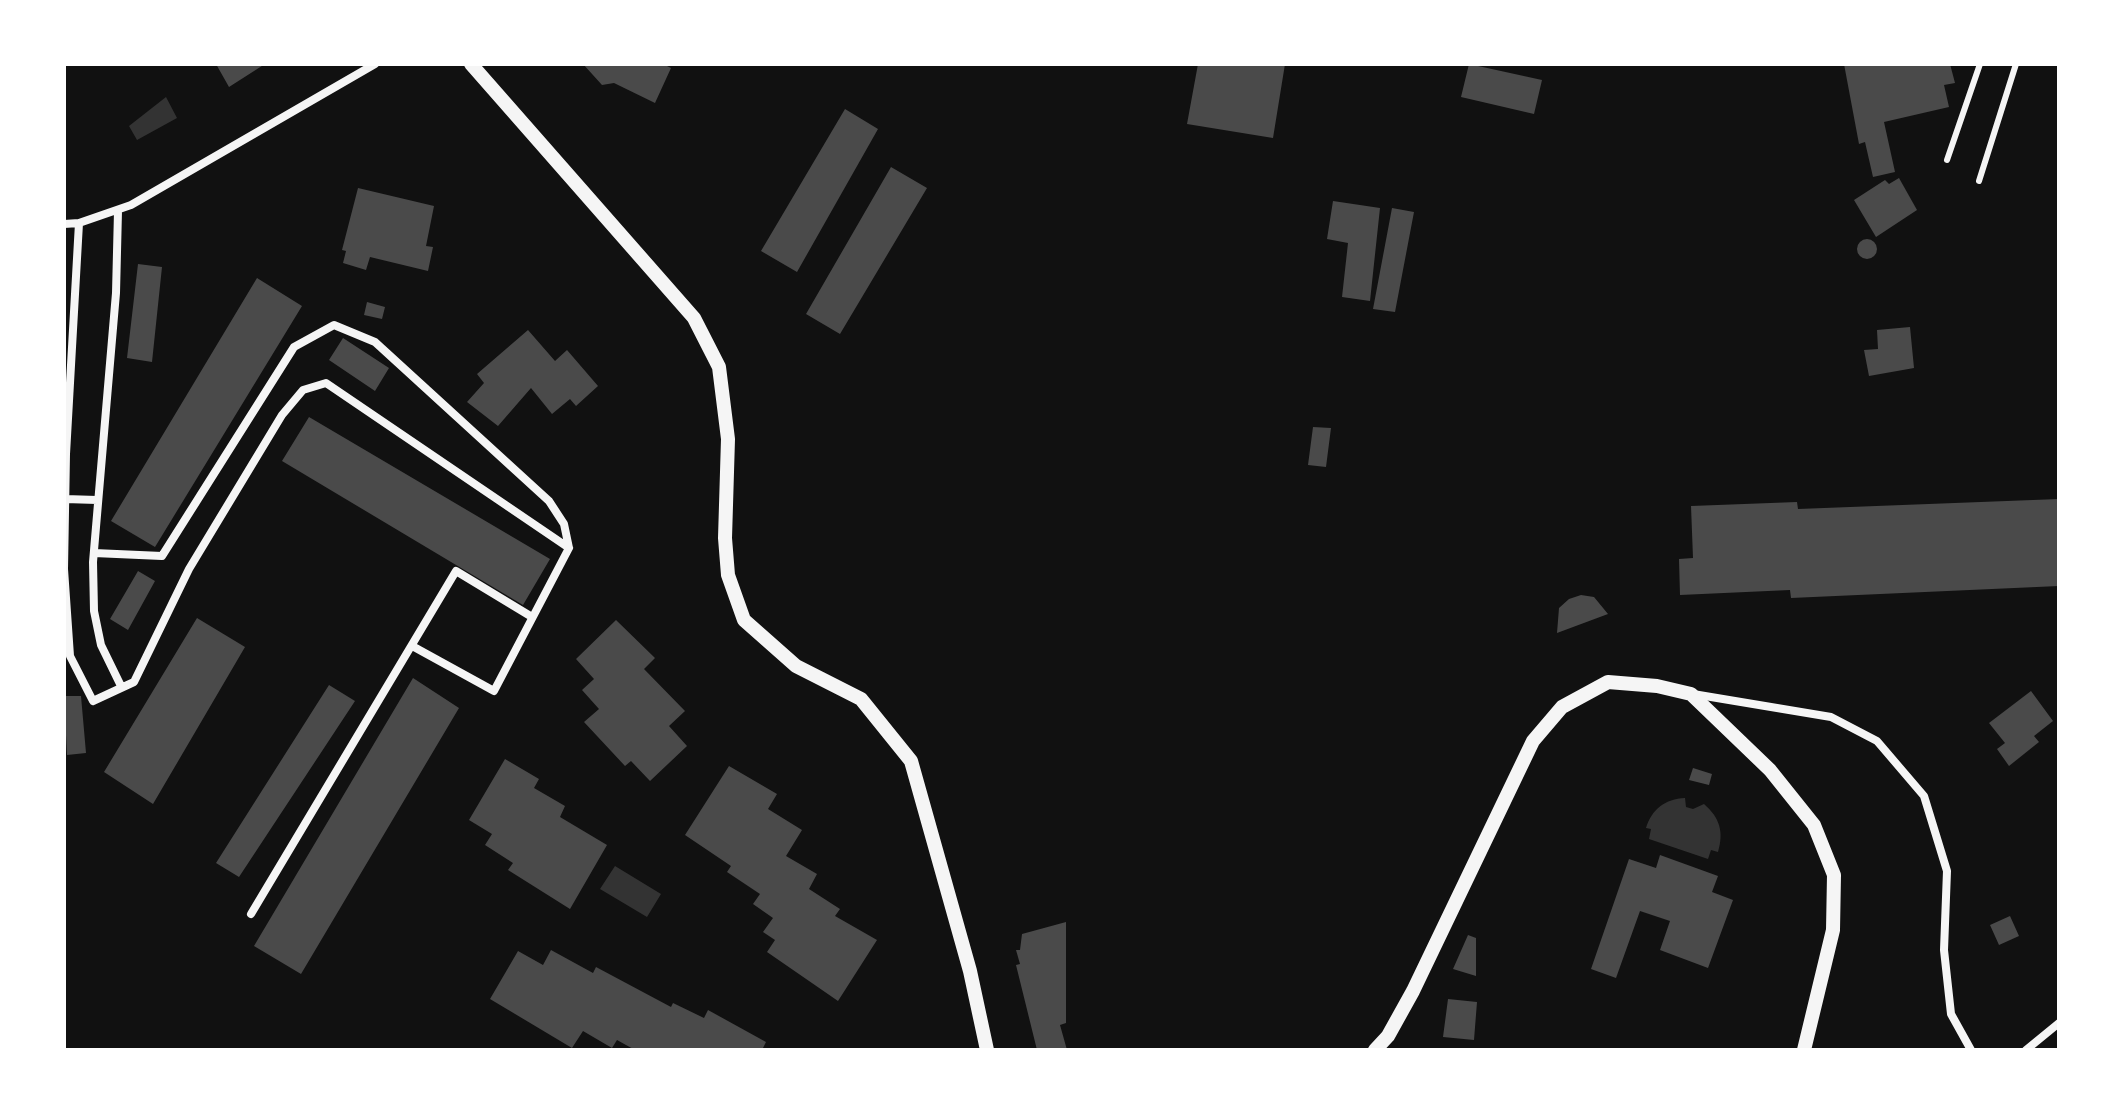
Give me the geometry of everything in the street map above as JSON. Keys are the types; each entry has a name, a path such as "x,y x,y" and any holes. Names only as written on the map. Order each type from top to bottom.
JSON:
{"street":[{"path":"64,224 79,223 118,211 375,64"},
{"path":"471,64 684,307 700,330 719,367 728,439 725,538 728,575 744,620 796,666 861,699 911,761 970,971 987,1050"},
{"path":"118,211 116,293 97,500 94,611 101,645 121,686"},
{"path":"79,223 64,569 70,656 93,701 134,682 189,569 282,415 303,390 326,383 569,548"},
{"path":"94,553 162,556 294,347 334,325 375,342 549,501 564,524 569,548 494,691 414,647"},
{"path":"65,499 97,500"},
{"path":"251,914 414,647 456,571 532,617"},
{"path":"1375,1050 1388,1036 1413,991 1533,741 1562,707 1608,682 1831,717 1877,741 1924,796 1947,871 1944,950 1948,1002 1951,1014 1971,1050"},
{"path":"1691,694 1770,770 1814,825 1834,875 1833,930 1804,1050"},
{"path":"2026,1050 2059,1023"}],"lane":[{"path":"1947,160 1980,64"},
{"path":"1979,181 2016,64"}],"shaded area":[{"path":"166,97 177,118 137,140 129,126"},
{"path":"1685,798 1686,807 1693,809 1704,804 1719,826 1721,838 1718,852 1711,850 1708,859 1649,839 1651,829 1646,828 1656,810 1671,800"},
{"path":"615,866 661,894 647,917 600,889"}],"building":[{"path":"216,64 265,64 229,87"},
{"path":"583,64 663,64 671,68 655,103 614,83 602,85"},
{"path":"1198,64 1285,64 1273,138 1187,124"},
{"path":"1469,64 1542,80 1534,114 1461,97"},
{"path":"1844,64 1950,64 1955,83 1944,85 1949,107 1884,122 1895,172 1873,177 1865,142 1859,144"},
{"path":"845,109 878,129 797,272 761,251"},
{"path":"891,167 927,188 840,334 806,314"},
{"path":"1899,178 1917,210 1876,237 1854,200 1885,180 1889,184"},
{"path":"358,188 434,206 426,246 433,247 428,271 370,257 366,270 343,263 346,251 342,250"},
{"path":"1333,201 1380,208 1370,301 1342,297 1348,243 1327,239"},
{"path":"1392,208 1414,212 1395,312 1373,309"},
{"path":"1863,239 1871,239 1877,249 1871,259 1863,259 1857,253 1857,245"},
{"path":"138,264 162,267 152,362 127,358"},
{"path":"257,278 302,306 155,547 111,521"},
{"path":"367,302 385,307 382,319 364,315"},
{"path":"1910,327 1914,368 1869,376 1864,350 1878,349 1877,330"},
{"path":"528,330 555,361 567,350 598,386 576,406 570,399 552,414 531,388 498,426 467,402 484,383 477,374"},
{"path":"343,338 389,368 375,391 329,360"},
{"path":"309,417 550,559 523,605 282,461"},
{"path":"1313,427 1331,428 1326,467 1308,465"},
{"path":"2059,499 2059,586 1791,598 1790,590 1680,595 1679,559 1693,558 1691,506 1797,502 1798,509"},
{"path":"138,571 155,581 128,630 110,619"},
{"path":"1581,595 1594,597 1608,614 1557,633 1559,608 1569,599"},
{"path":"197,618 245,647 153,804 104,772"},
{"path":"616,620 655,658 644,669 685,711 669,726 687,746 650,781 631,761 625,766 584,722 599,709 582,690 594,679 576,659"},
{"path":"413,678 459,708 301,974 254,946"},
{"path":"329,685 355,701 239,877 216,863"},
{"path":"2031,691 2053,721 2034,736 2039,742 2009,766 1997,749 2005,743 1989,723"},
{"path":"64,696 81,696 86,753 67,755"},
{"path":"505,759 539,779 534,788 565,806 560,817 607,845 570,909 508,870 513,863 485,845 492,834 469,820"},
{"path":"729,766 777,794 768,809 802,830 786,856 817,874 809,889 840,909 835,916 877,940 838,1001 767,952 775,940 763,932 773,918 753,904 760,894 727,872 731,866 685,835"},
{"path":"1693,768 1712,774 1709,785 1689,780"},
{"path":"1660,855 1718,876 1712,892 1733,900 1708,968 1660,950 1670,921 1640,911 1616,978 1591,969 1629,859 1656,868"},
{"path":"2010,916 2019,936 1999,945 1990,925"},
{"path":"1066,922 1066,1023 1060,1025 1067,1050 1037,1050 1016,965 1020,964 1016,950 1020,950 1022,934"},
{"path":"1468,935 1476,938 1476,976 1453,969"},
{"path":"551,950 593,973 596,967 671,1007 673,1003 704,1018 708,1010 766,1042 762,1050 635,1050 617,1040 612,1048 583,1031 572,1048 490,999 518,951 543,965"},
{"path":"1448,999 1477,1002 1474,1040 1443,1037"}]}
